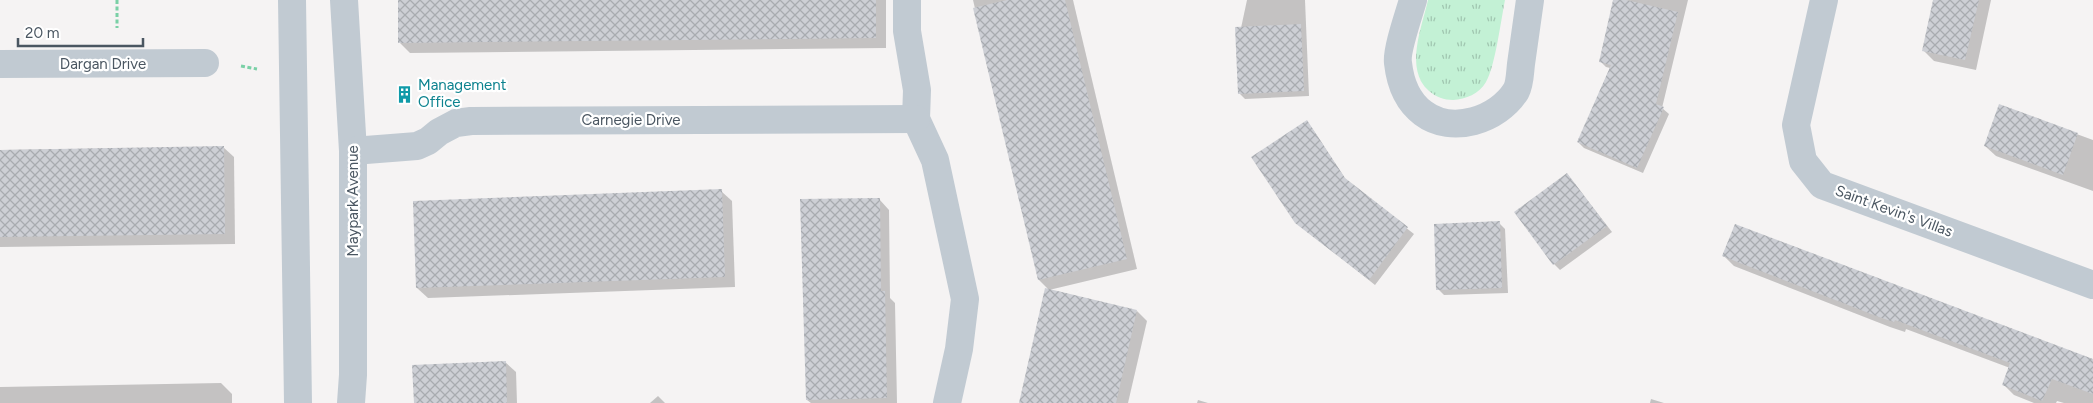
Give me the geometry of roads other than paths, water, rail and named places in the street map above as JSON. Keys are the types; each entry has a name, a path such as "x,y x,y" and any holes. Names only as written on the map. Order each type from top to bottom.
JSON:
{"street":[{"path":"292,0 298,403"},
{"name":"Maypark Avenue","path":"344,0 353,151 354,375 351,403"},
{"path":"906,0 907,31 917,90 916,119 934,160 965,298 959,349 947,403"},
{"path":"1413,0 1397,60 1400,79 1408,97 1423,113 1444,123 1468,123 1490,116 1505,106 1517,88 1530,0"},
{"name":"Saint Kevin's Villas","path":"1824,0 1796,125 1803,161 1822,185 2093,285"},
{"name":"Dargan Drive","path":"0,64 205,63"},
{"name":"Carnegie Drive","path":"353,151 417,146 456,124 471,121 916,119"}],"place":[{"name":"Management Office","path":"404,94"}]}
